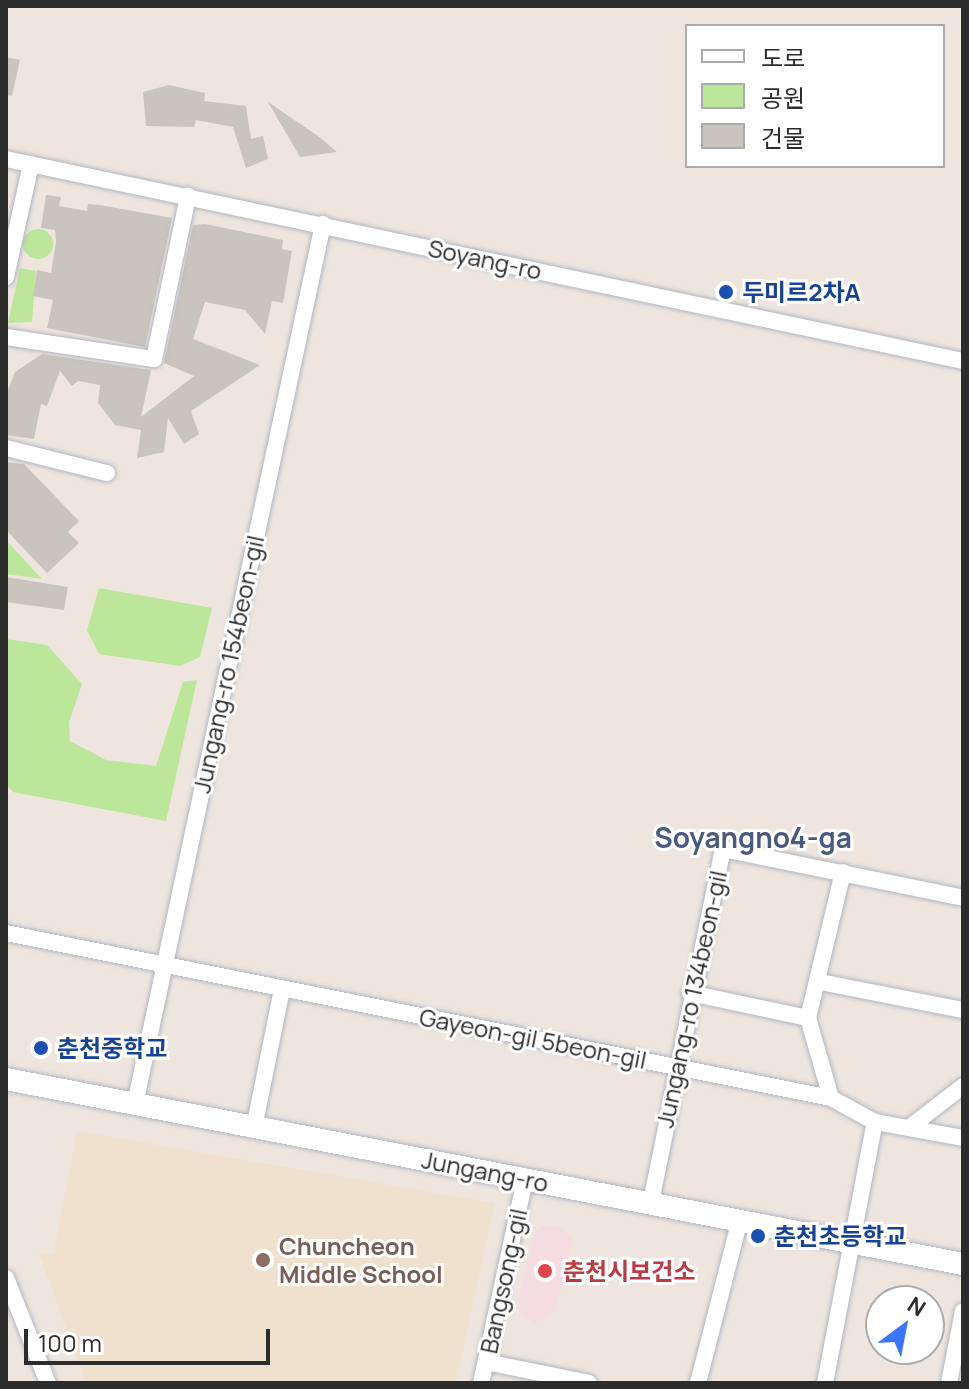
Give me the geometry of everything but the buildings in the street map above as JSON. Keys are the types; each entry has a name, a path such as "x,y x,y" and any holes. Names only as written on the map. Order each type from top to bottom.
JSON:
{"street":[{"name":"Soyang-ro","path":"6,159 963,361"},
{"path":"6,277 31,164"},
{"path":"6,337 154,359 188,196"},
{"name":"Jungang-ro 154beon-gil","path":"135,1104 323,224"},
{"path":"6,448 107,473"},
{"name":"Jungang-ro 134beon-gil","path":"651,1202 675,1066 723,849 963,898"},
{"path":"831,1098 808,1018 820,982 843,872"},
{"name":"Gayeon-gil 5beon-gil","path":"6,933 831,1098 875,1122 963,1138"},
{"path":"820,982 963,1010"},
{"path":"254,1128 282,989"},
{"path":"690,993 808,1018"},
{"name":"Jungang-ro","path":"6,1079 963,1264"},
{"path":"910,1127 963,1086"},
{"path":"825,1383 875,1122"},
{"name":"Bangsong-gil","path":"481,1383 525,1179"},
{"path":"698,1383 740,1220"},
{"path":"6,1278 48,1383"},
{"path":"949,1383 963,1311"},
{"path":"486,1362 589,1383"}],"shaded area":[{"name":"Chuncheon Middle School","path":"77,1131 495,1203 456,1383 86,1383 39,1254 53,1254"},
{"name":"춘천시보건소","path":"544,1225 561,1227 573,1241 556,1310 534,1323 520,1312 518,1301 535,1231"}],"green space":[{"path":"38,229 49,233 53,244 49,255 38,259 27,255 23,244 27,233"},
{"path":"20,268 36,271 32,322 8,323"},
{"path":"6,540 42,579 6,574"},
{"path":"99,588 212,608 200,657 180,666 99,654 87,630"},
{"path":"6,639 47,645 82,684 69,722 70,741 106,760 156,766 183,682 197,680 166,821 13,792 6,784"}],"place":[{"name":"두미르2차A","path":"726,292"},
{"name":"춘천중학교","path":"41,1048"},
{"name":"춘천초등학교","path":"758,1236"},
{"name":"Chuncheon Middle School","path":"263,1260"},
{"name":"춘천시보건소","path":"545,1271"}],"district":[{"name":"Soyangno4-ga","path":"753,837"}]}
